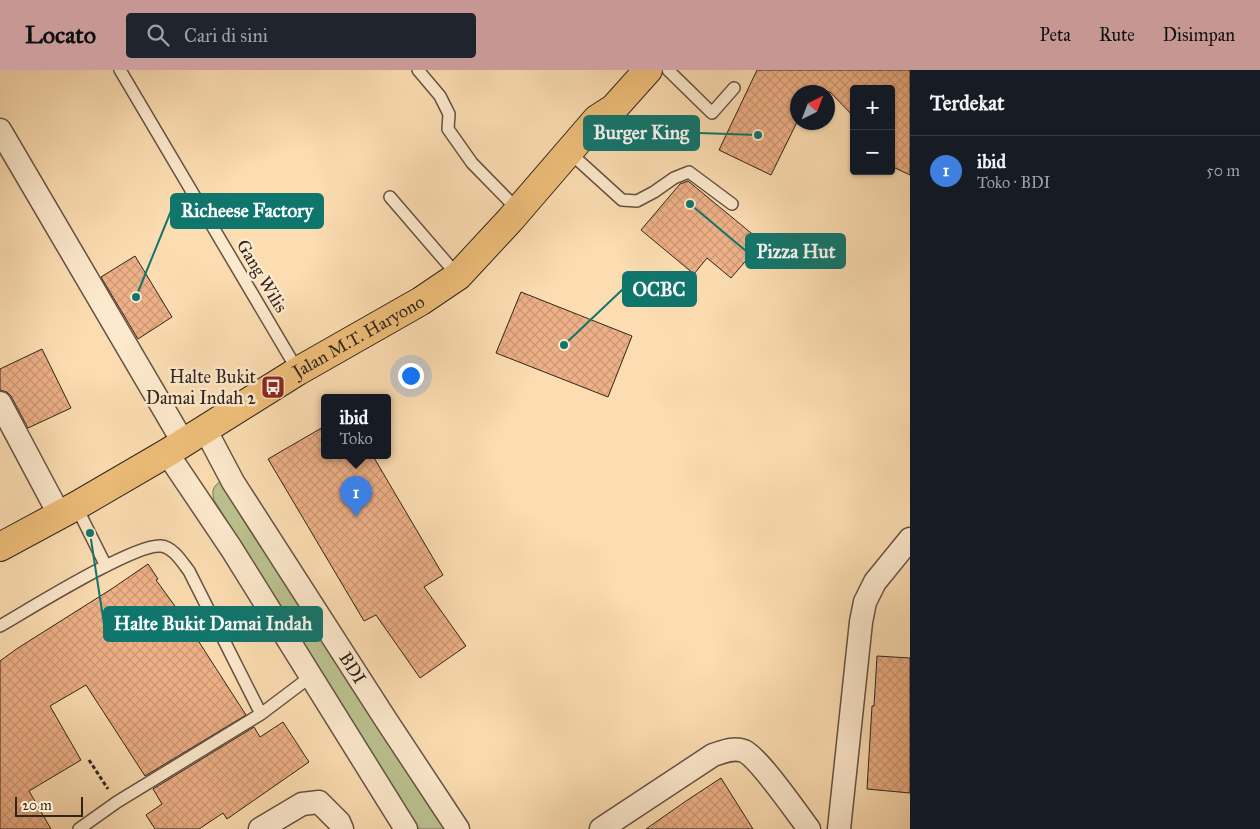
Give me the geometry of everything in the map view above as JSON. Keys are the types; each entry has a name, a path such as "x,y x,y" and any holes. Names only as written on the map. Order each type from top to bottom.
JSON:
{"main road":[{"name":"Jalan M.T. Haryono","path":"597,120 603,99 625,70"},
{"name":"Jalan M.T. Haryono","path":"0,547 68,510 298,371 422,301 458,276 568,151 597,120 614,108 648,70"}],"street":[{"path":"0,130 185,441 230,548 406,829"},
{"path":"0,403 68,510"},
{"name":"BDI","path":"185,441 238,489 458,829"},
{"path":"839,829 861,622 865,602 874,582 910,539"},
{"path":"601,829 713,755 729,750 744,752 762,768 809,829"},
{"path":"260,829 302,804 319,802 339,822 342,829"}],"lane":[{"name":"Gang Wilis","path":"120,70 298,371"},
{"path":"418,70 440,96 449,114 448,129 472,163 518,210"},
{"path":"668,70 712,112 734,88"},
{"path":"568,151 622,200 637,201 674,178 689,172 732,204"},
{"path":"390,197 458,276"},
{"path":"68,510 106,566"},
{"path":"0,626 106,566 145,548 162,546 176,554 189,570 261,714"},
{"path":"79,829 117,802 261,714 310,677"}],"path":[{"path":"89,760 117,802"}],"green space":[{"path":"220,482 227,485 447,829 419,829 214,500 213,490"}],"building":[{"path":"757,70 910,70 910,175 895,168 895,85 850,85 850,113 835,97 835,85 790,85 790,130 793,130 771,175 719,150"},
{"path":"688,181 762,242 731,278 707,258 694,274 641,230 680,184"},
{"path":"135,256 172,317 138,339 101,277"},
{"path":"521,292 632,336 608,397 496,353"},
{"path":"42,349 71,408 28,428 11,396 7,392 0,390 0,369"},
{"path":"321,428 321,459 375,459 443,575 424,587 466,646 420,678 376,615 364,621 268,459"},
{"path":"148,564 158,579 156,580 188,624 190,623 201,641 199,642 246,715 145,776 86,685 50,706 81,760 29,791 51,829 0,829 0,661"},
{"path":"877,656 910,658 910,793 867,789"},
{"path":"283,722 309,762 227,819 223,813 199,829 155,829 146,815 162,804 153,789 254,727 260,737"},
{"path":"721,778 753,829 646,829 686,801"}],"place":[{"name":"Burger King","path":"758,135"},
{"name":"Pizza Hut","path":"690,204"},
{"name":"Richeese Factory","path":"136,297"},
{"name":"OCBC","path":"564,345"},
{"name":"Halte Bukit Damai Indah 2","path":"273,387"},
{"name":"ibid","path":"356,517"},
{"name":"Halte Bukit Damai Indah","path":"90,533"}]}
